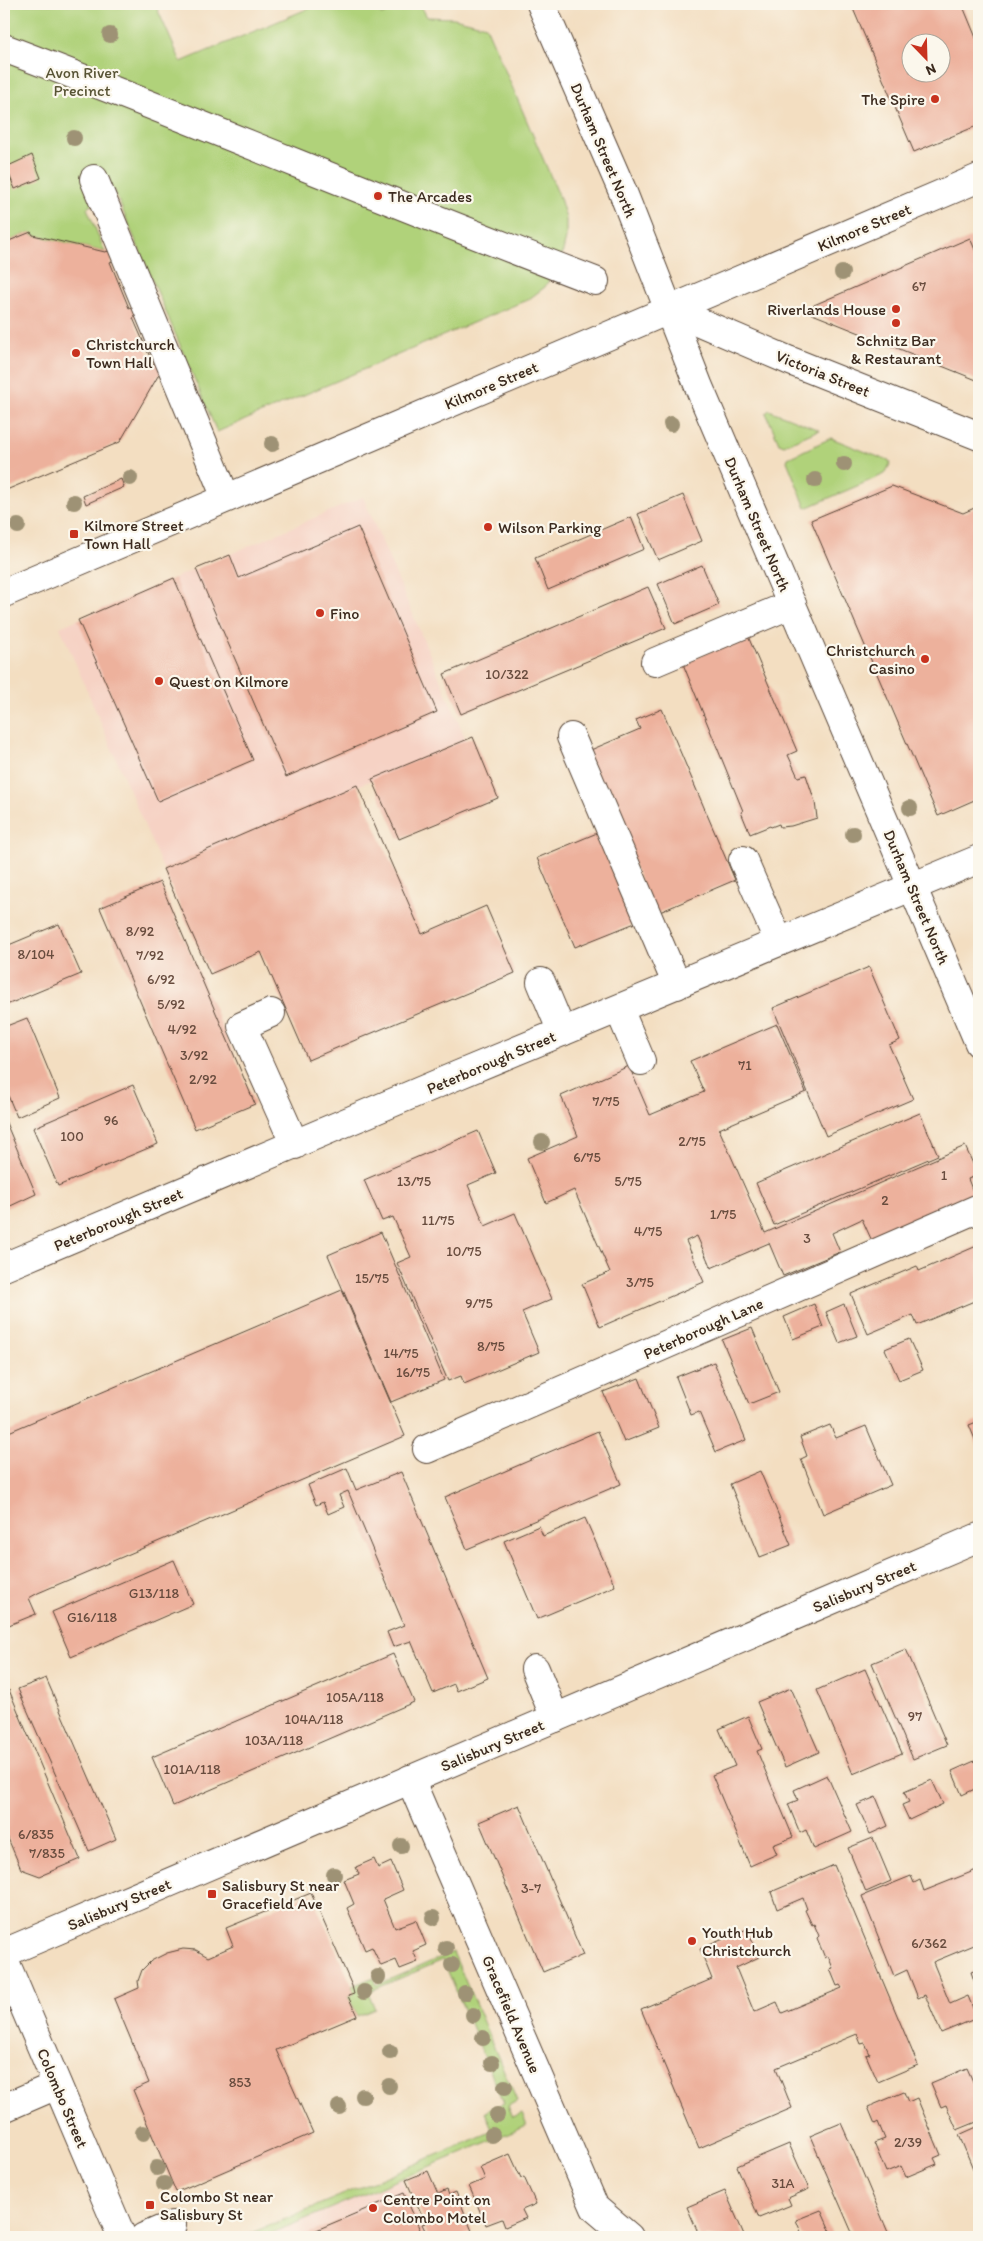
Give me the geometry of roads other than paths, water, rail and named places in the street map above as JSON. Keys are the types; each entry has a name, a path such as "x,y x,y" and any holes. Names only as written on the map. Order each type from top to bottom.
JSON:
{"street":[{"name":"Durham Street North","path":"541,4 622,190 699,387 979,1043"},
{"path":"4,48 269,152 437,221 595,281"},
{"name":"Kilmore Street","path":"4,593 979,178"},
{"path":"94,179 226,498"},
{"name":"Victoria Street","path":"668,309 788,360 979,436"},
{"path":"655,662 792,604"},
{"path":"571,736 677,985"},
{"name":"Peterborough Street","path":"4,1267 979,859"},
{"path":"743,860 779,942"},
{"path":"541,982 562,1032"},
{"path":"619,1009 640,1060"},
{"path":"271,1013 242,1026 295,1145"},
{"name":"Peterborough Lane","path":"427,1449 979,1208"},
{"name":"Salisbury Street","path":"4,1953 979,1537"},
{"path":"535,1669 555,1718"},
{"name":"Gracefield Avenue","path":"410,1780 595,2208 628,2237"},
{"name":"Colombo Street","path":"4,1959 122,2237"},
{"path":"6,2107 57,2085"},
{"path":"144,2237 172,2225"}],"place":[{"name":"The Spire","path":"935,99"},
{"name":"The Arcades","path":"378,196"},
{"name":"Riverlands House","path":"896,309"},
{"name":"Schnitz Bar & Restaurant","path":"896,323"},
{"name":"Christchurch Town Hall","path":"76,353"},
{"name":"Wilson Parking","path":"488,527"},
{"name":"Kilmore Street Town Hall","path":"74,534"},
{"name":"Fino","path":"320,613"},
{"name":"Christchurch Casino","path":"925,659"},
{"name":"Quest on Kilmore","path":"159,681"},
{"name":"Salisbury St near Gracefield Ave","path":"212,1894"},
{"name":"Youth Hub Christchurch","path":"692,1941"},
{"name":"Colombo St near Salisbury St","path":"150,2205"},
{"name":"Centre Point on Colombo Motel","path":"373,2208"}],"park label":[{"name":"Avon River Precinct","path":"82,81"}]}
